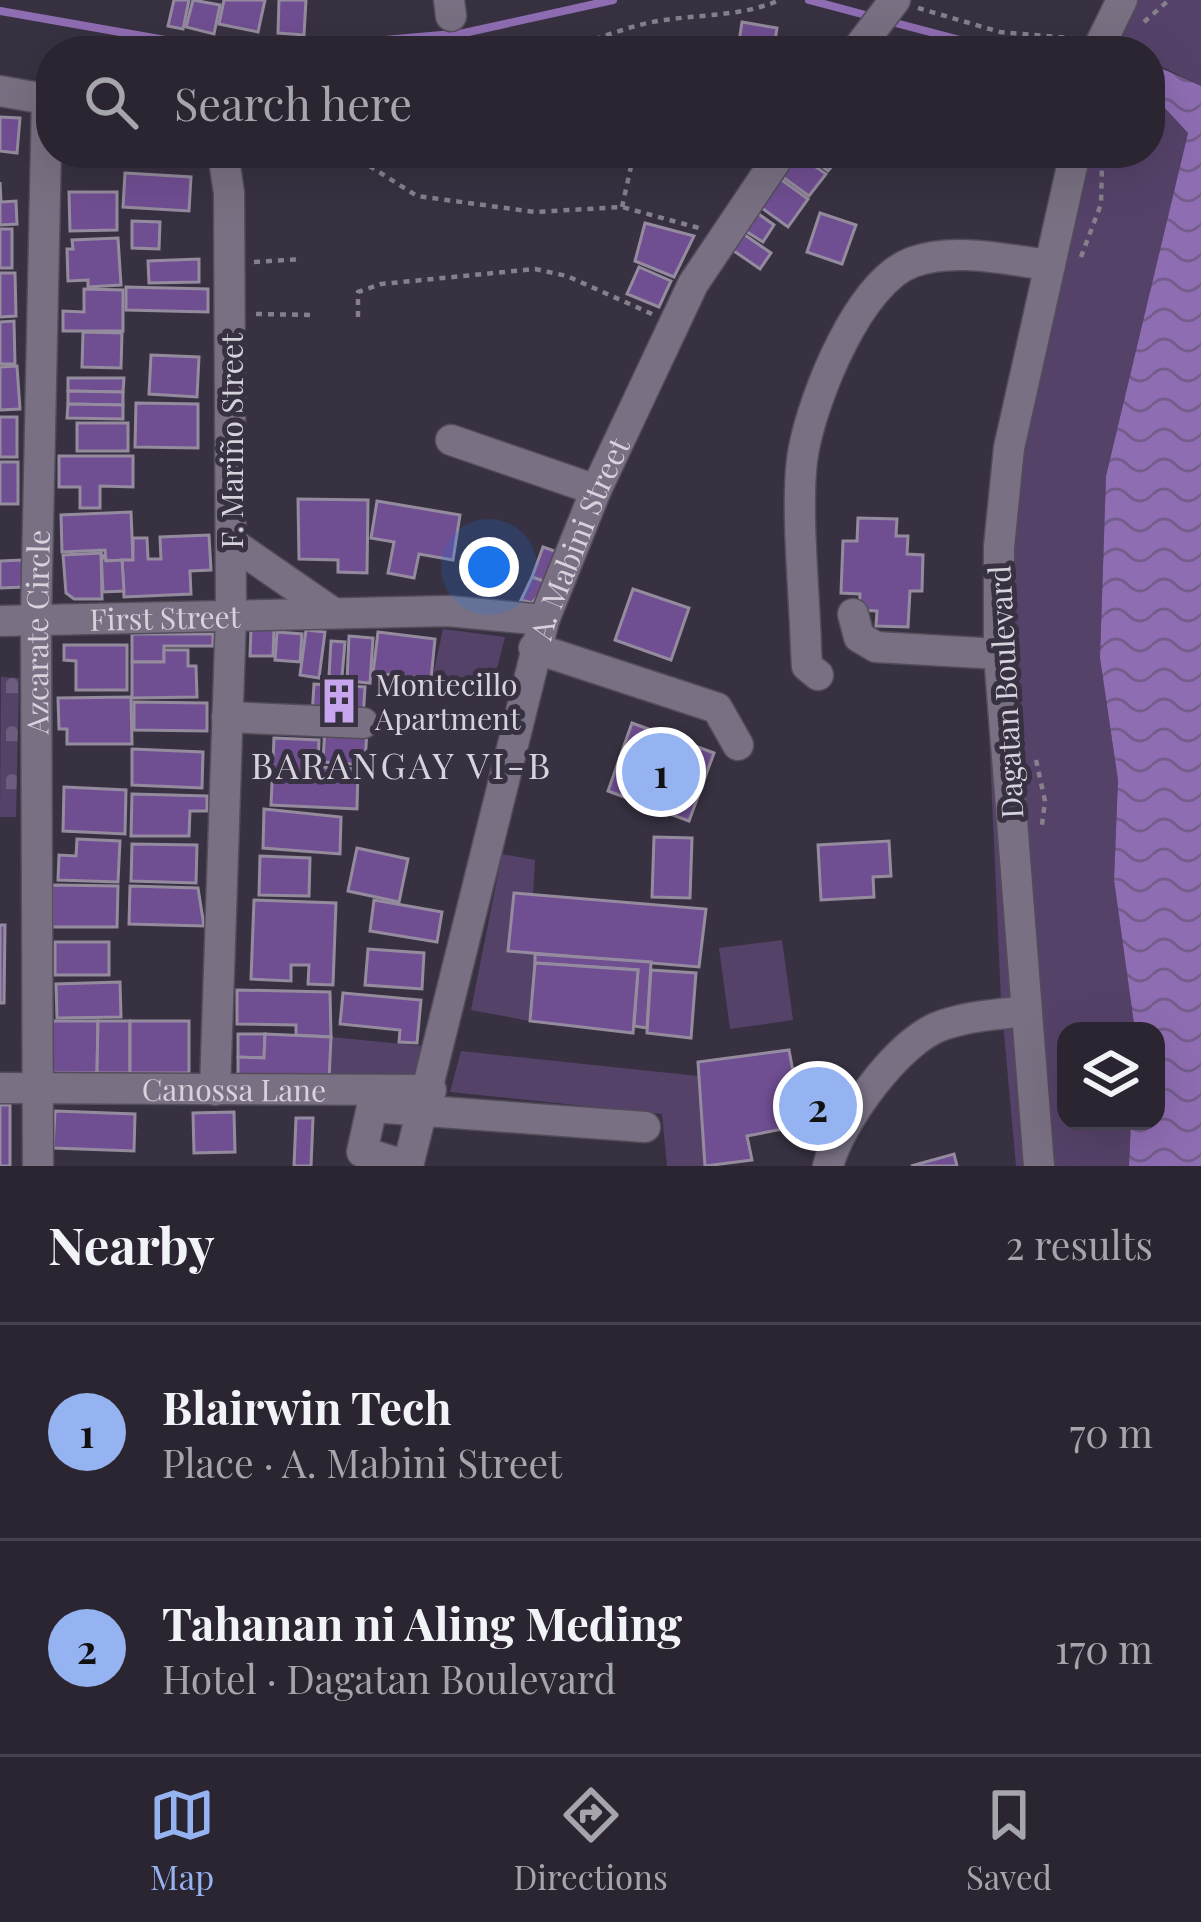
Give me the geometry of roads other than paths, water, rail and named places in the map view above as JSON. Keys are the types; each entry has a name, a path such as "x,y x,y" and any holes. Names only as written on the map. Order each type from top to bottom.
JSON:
{"street":[{"path":"1104,36 1122,0"},
{"path":"868,36 898,2"},
{"path":"0,91 36,98"},
{"name":"Azcarate Circle","path":"38,1166 34,1090 36,620 47,168"},
{"name":"F. Mariño Street","path":"215,1090 232,543 231,263 224,168"},
{"name":"A. Mabini Street","path":"408,1166 429,1100 539,634 596,490 673,325 722,234 770,168"},
{"name":"Dagatan Boulevard","path":"1039,1166 999,654 999,548 1009,448 1065,262 1074,168"},
{"path":"818,675 807,665 806,650 803,450 829,370 866,302 910,262 955,255 1065,262"},
{"path":"451,440 596,490"},
{"name":"First Street","path":"232,543 332,612"},
{"name":"First Street","path":"0,621 448,610 539,634 688,694 717,708 738,745"},
{"path":"853,614 860,637 876,647 999,654"},
{"path":"227,717 363,724"},
{"path":"828,1166 833,1118 899,1055 938,1025 1026,1011"},
{"name":"Canossa Lane","path":"0,1088 215,1090 429,1100"},
{"path":"408,1166 362,1152 372,1107 429,1100 645,1127"}],"water":[{"path":"1165,70 1201,86 1201,1166 1129,1166 1131,1130 1165,1130 1165,1022 1134,1022 1114,880 1118,780 1100,658 1106,476 1188,133 1165,108"}],"waterway":[{"path":"430,36 464,33 613,0"},
{"path":"809,0 873,17"},
{"path":"0,11 142,36"},
{"path":"888,21 945,36"}],"place":[{"name":"Montecillo Apartment","path":"339,701"},
{"name":"Blairwin Tech","path":"661,772"},
{"name":"Tahanan ni Aling Meding","path":"818,1106"}],"district":[{"name":"BARANGAY VI-B","path":"402,764"}]}
